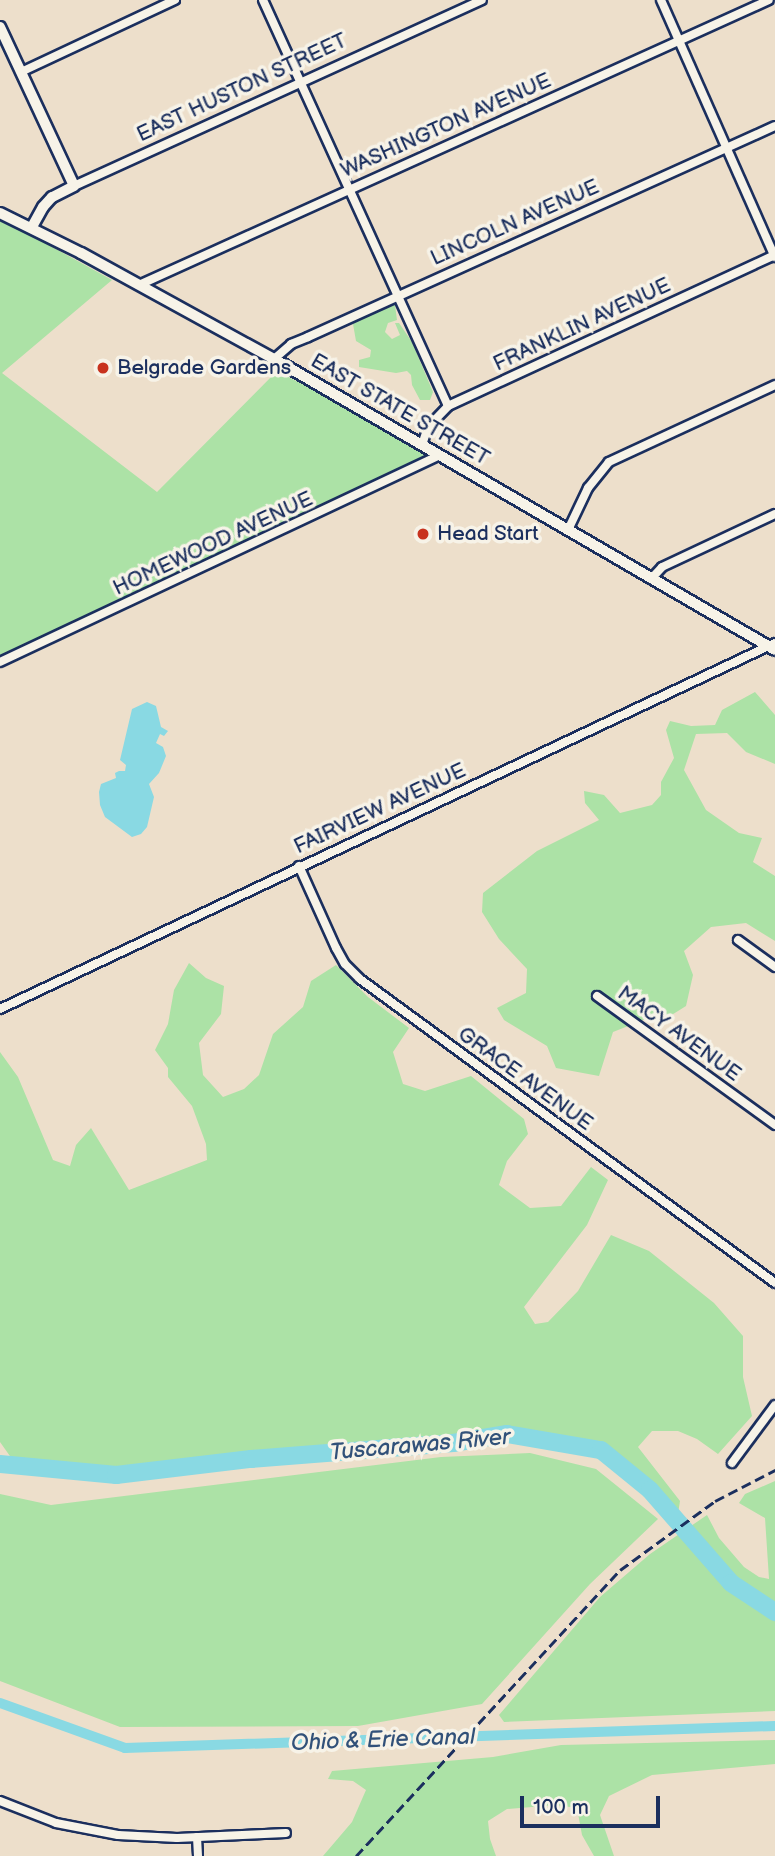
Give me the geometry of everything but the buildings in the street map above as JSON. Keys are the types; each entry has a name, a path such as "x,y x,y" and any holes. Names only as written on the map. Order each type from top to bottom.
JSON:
{"street":[{"path":"21,72 175,0"},
{"path":"263,0 448,406"},
{"name":"EAST HUSTON STREET","path":"32,227 43,207 74,186 482,0"},
{"path":"661,0 775,256"},
{"name":"WASHINGTON AVENUE","path":"139,285 769,0"},
{"path":"0,27 74,186"},
{"name":"LINCOLN AVENUE","path":"274,359 291,344 775,125"},
{"name":"EAST STATE STREET","path":"0,213 32,227 274,359 651,579 773,646"},
{"name":"FRANKLIN AVENUE","path":"422,445 428,427 448,406 775,256"},
{"path":"568,530 588,488 609,462 775,385"},
{"name":"HOMEWOOD AVENUE","path":"0,662 439,455"},
{"path":"651,579 663,566 775,514"},
{"name":"FAIRVIEW AVENUE","path":"0,1009 299,866 773,646"},
{"name":"GRACE AVENUE","path":"299,866 336,948 345,964 360,979 775,1283"},
{"path":"738,940 775,967"},
{"name":"MACY AVENUE","path":"597,996 775,1125"},
{"path":"732,1463 775,1405"},
{"path":"0,1801 56,1823 100,1832 158,1838 286,1833"},
{"path":"197,1837 198,1856"}],"green space":[{"path":"0,218 112,280 2,373 157,492 277,371 439,455 0,662"},
{"path":"388,305 395,305 397,320 388,323 385,332 392,339 400,335 395,323 399,323 412,342 433,392 430,400 420,400 407,371 396,373 359,367 359,360 370,357 371,350 356,341 353,324"},
{"path":"755,692 775,715 775,764 746,752 727,733 696,734 684,770 706,810 739,833 762,838 753,862 775,876 775,941 746,923 711,927 684,951 693,975 686,1006 670,1016 651,1017 613,1032 599,1076 556,1068 547,1046 504,1020 497,1008 526,993 527,969 499,939 482,912 483,893 537,851 599,820 585,803 584,791 604,795 620,813 652,805 661,795 661,782 674,758 666,730 670,721 691,726 715,725 722,710"},
{"path":"189,963 206,978 224,986 221,1014 199,1043 203,1075 223,1097 244,1089 259,1075 273,1034 303,1007 311,981 336,965 368,997 409,1028 393,1052 403,1084 425,1091 471,1076 524,1119 528,1134 507,1161 499,1185 530,1208 561,1206 591,1167 608,1180 587,1225 524,1307 535,1324 548,1322 578,1291 611,1235 649,1251 714,1303 743,1336 743,1377 752,1416 718,1454 697,1439 678,1431 652,1431 638,1447 680,1501 677,1520 650,1490 601,1450 507,1434 453,1443 251,1459 116,1475 17,1466 0,1442 0,1052 18,1077 53,1160 70,1166 76,1145 91,1128 129,1190 207,1160 206,1144 192,1106 168,1077 168,1068 155,1050 168,1024 174,990"},
{"path":"530,1453 596,1469 658,1519 590,1584 482,1704 358,1726 120,1727 0,1681 0,1494 51,1505 441,1457"},
{"path":"775,1481 775,1711 504,1722 499,1715 600,1597 650,1554 707,1515 719,1538 744,1567 759,1577 769,1579 765,1518 739,1503 745,1494"},
{"path":"775,1740 775,1764 652,1775 609,1796 600,1815 614,1856 594,1856 582,1835 577,1808 556,1805 507,1809 488,1821 496,1856 323,1856 352,1822 366,1790 353,1781 328,1779 332,1771 493,1757 561,1745"}],"water":[{"path":"147,702 156,706 161,727 168,731 164,736 160,734 156,743 163,747 166,756 159,773 149,784 154,797 147,827 141,834 132,837 105,817 99,792 101,784 116,778 115,773 125,771 126,765 120,760 132,709"}],"waterway":[{"name":"Tuscarawas River","path":"0,1464 116,1475 251,1459 453,1443 507,1434 601,1450 650,1490 731,1583 775,1612"},
{"name":"Ohio & Erie Canal","path":"0,1703 125,1748 775,1726"}],"railway":[{"path":"356,1856 620,1570 715,1501 775,1470"}],"place":[{"name":"Belgrade Gardens","path":"103,368"},
{"name":"Head Start","path":"423,534"}]}
